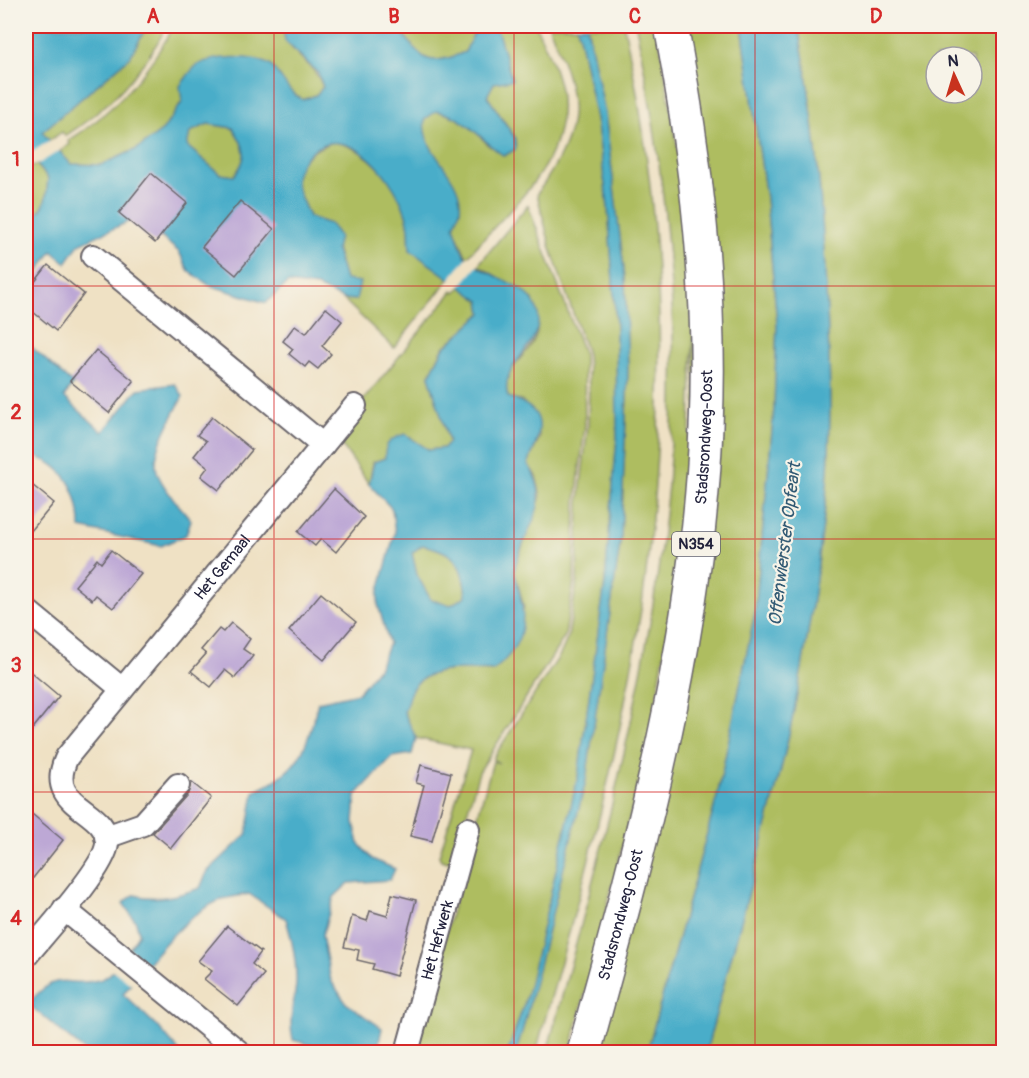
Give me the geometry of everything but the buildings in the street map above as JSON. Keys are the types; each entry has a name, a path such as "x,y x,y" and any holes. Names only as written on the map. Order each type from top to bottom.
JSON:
{"main road":[{"name":"Stadsrondweg-Oost","path":"584,1053 616,935 664,736 693,574 701,501 706,426 703,256 689,125 671,26"}],"street":[{"path":"93,256 323,445"},
{"name":"Het Gemaal","path":"106,837 102,827 68,797 61,781 67,757 355,406"},
{"path":"26,609 122,689"},
{"path":"26,956 99,864 105,853 106,837 143,824 178,785"},
{"name":"Het Hefwerk","path":"407,1053 468,829"},
{"path":"64,909 239,1053"}],"green space":[{"path":"147,26 167,26 136,73 96,114 65,136 62,132 49,141 42,132 130,57"},
{"path":"174,26 283,26 290,45 313,70 323,87 316,95 303,100 290,93 270,65 182,101 163,130 137,149 101,165 71,164 58,152 70,144 68,141 85,130 128,90 153,60"},
{"path":"397,26 468,26 475,31 465,52 440,60 432,60 418,53"},
{"path":"496,26 536,26 558,82 561,117 556,141 533,184 467,258 454,227 460,209 423,132 425,119 436,111 466,124 490,147 515,137 487,96 494,83 512,79"},
{"path":"549,26 577,26 596,118 608,207 616,325 617,437 605,583 578,776 527,996 508,1052 413,1052 493,761 499,763 493,759 560,655 568,637 577,581 579,501 588,425 589,388 587,354 551,249 537,194 553,170 563,149 570,130 572,112 567,74"},
{"path":"587,26 624,26 640,111 651,197 658,283 660,369 657,455 650,541 639,626 604,798 536,1052 516,1052 586,780 621,537 628,371 625,278 605,113"},
{"path":"636,26 657,26 683,182 693,342 687,514 651,733 570,1052 547,1052 594,875 636,696 653,606 665,516 672,424 673,332 669,255 661,178"},
{"path":"685,26 742,26 766,198 777,324 774,409 755,613 717,797 647,1052 597,1052 701,595"},
{"path":"798,26 1003,26 1003,1052 706,1052 786,748 813,603 827,488 830,404 829,347 820,191 809,93"},
{"path":"208,124 233,128 241,141 244,158 234,176 220,174 187,146 190,132"},
{"path":"333,142 346,145 359,152 381,170 404,208 409,225 410,250 450,278 394,348 343,299 356,300 345,281 330,224 309,217 298,190 297,174 303,161 314,151"},
{"path":"37,165 48,178 46,199 42,208 26,220 26,168"},
{"path":"528,205 584,355 585,425 576,501 574,581 565,636 479,772 452,863 441,860 439,856 471,750 416,738 404,712 412,689 428,676 449,671 493,671 524,608 514,569 541,496 536,476 528,464 540,436 522,401 508,397 506,387 512,370 534,341 537,320 533,299 478,265"},
{"path":"461,286 480,301 482,313 443,348 429,376 449,442 444,448 429,450 405,434 385,458 373,462 369,484 339,441 365,398 453,291 455,293"},
{"path":"422,545 442,551 455,560 463,575 466,596 451,605 431,600 417,575 412,553"}],"water":[{"path":"26,26 147,26 130,57 42,132 71,164 101,165 137,149 163,130 182,102 180,86 195,67 210,60 233,57 255,59 271,66 288,88 303,100 316,95 323,87 318,73 285,41 283,26 397,26 418,53 432,60 440,60 465,52 475,31 468,26 496,26 512,80 494,83 487,96 515,138 516,149 504,156 466,124 437,111 425,119 425,131 428,142 449,174 459,197 460,209 454,227 464,254 473,264 527,294 538,313 538,325 534,336 509,374 507,385 508,397 531,408 539,423 537,441 528,464 536,479 539,492 538,505 515,568 523,618 515,646 493,671 438,672 419,681 412,689 404,712 416,738 412,754 392,757 356,795 354,822 359,844 372,859 395,869 390,880 349,883 334,897 322,936 331,981 346,1003 382,1028 378,1047 368,1051 336,1051 293,1040 291,1019 296,968 286,919 249,894 221,900 193,917 167,941 123,994 160,1029 180,1052 86,1052 28,1004 39,992 55,982 87,982 99,980 111,973 139,933 136,922 123,903 134,895 152,898 168,897 200,888 207,872 247,834 254,792 282,775 299,757 310,733 318,702 358,693 379,667 389,643 378,605 378,594 395,533 392,509 369,484 374,462 385,458 387,444 405,434 429,450 444,448 449,442 429,376 443,349 482,313 480,301 410,250 408,222 403,206 383,172 369,158 354,148 338,143 322,145 306,157 296,176 296,182 309,217 330,224 339,236 336,250 345,280 360,282 356,300 343,299 317,287 288,283 266,303 209,285 189,271 179,252 148,226 130,221 79,244 66,263 52,251 26,290 26,221 42,209 47,193 48,178 26,151","holes":["208,124 233,128 241,141 244,158 234,176 220,174 187,146 190,132","422,545 442,551 455,560 463,575 466,596 451,605 431,600 417,575 412,553"]},
{"path":"577,26 587,26 605,113 625,278 628,370 621,537 586,780 523,1029 516,1052 508,1052 527,995 578,776 605,583 617,437 616,325 608,207 596,118"},
{"name":"Offenwierster Opfeart","path":"742,26 798,26 817,158 822,224 829,375 830,432 827,488 813,603 786,748 706,1052 647,1052 717,797 755,613 774,409 777,323 766,198"},
{"path":"26,342 73,384 64,397 103,432 138,389 175,384 183,396 158,449 156,466 160,480 191,520 186,535 161,546 80,528 77,502 67,480 50,463 26,455"}],"pier":[{"path":"52,139 61,150 35,166 26,156"},
{"path":"469,255 480,263 459,288 448,281"},
{"path":"127,947 150,966 133,986 110,968"}]}
